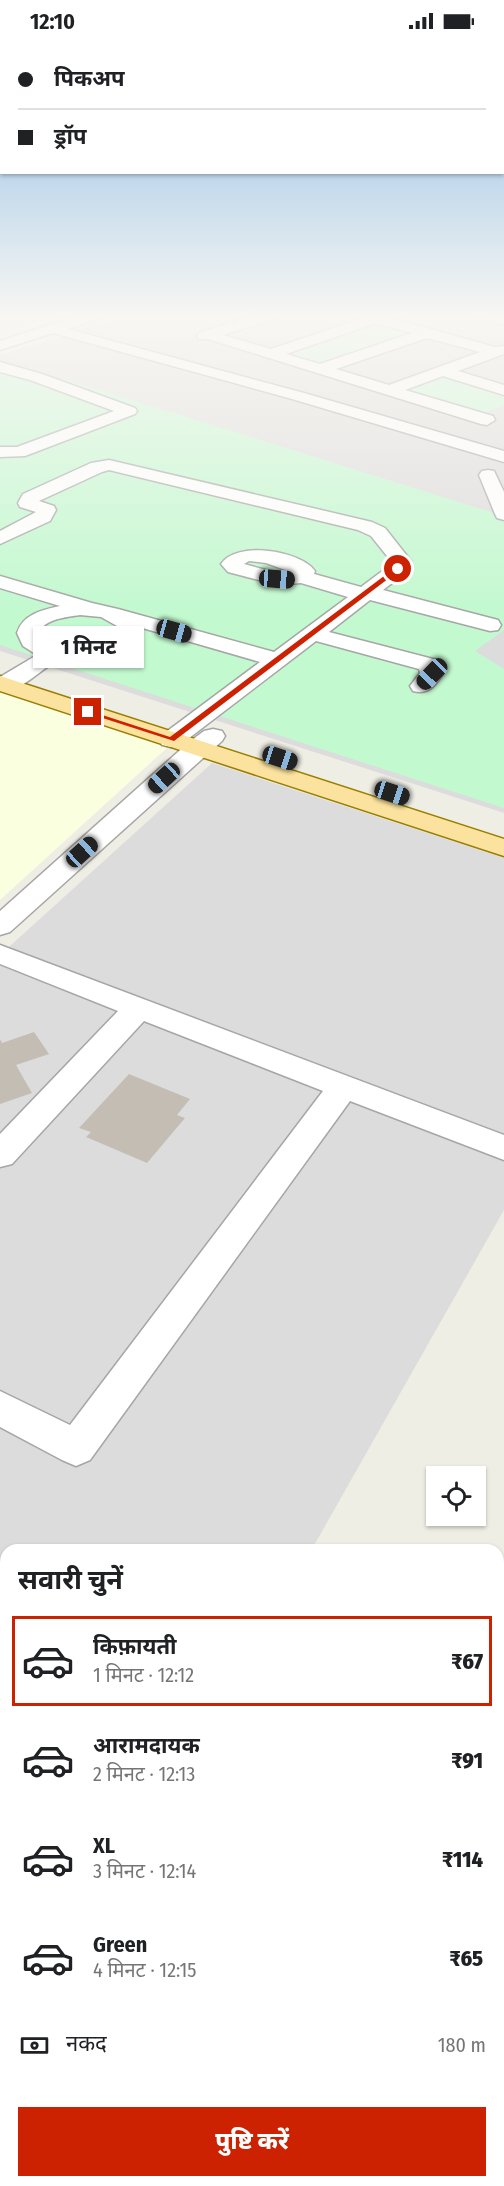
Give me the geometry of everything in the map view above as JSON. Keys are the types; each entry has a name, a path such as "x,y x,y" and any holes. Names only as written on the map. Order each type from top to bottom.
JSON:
{"main road":[{"path":"5,675 504,848"},
{"path":"192,738 504,829"}],"street":[{"path":"0,452 19,452 121,414"},
{"path":"358,414 504,458"},
{"path":"468,414 487,420"},
{"path":"501,414 453,433 504,449"},
{"path":"0,538 43,517 47,510 27,503 30,498 96,467 109,465 365,526 378,532 401,561 398,569 278,660 192,738 0,926"},
{"path":"488,475 504,513"},
{"path":"302,577 490,626"},
{"path":"0,582 278,660"},
{"path":"63,610 104,611 122,618 128,625 128,633 123,640 100,652 57,653 35,645 28,635 30,628 36,621 63,610"},
{"path":"313,634 429,666 432,674 421,686"},
{"path":"5,675 35,645"},
{"path":"5,675 57,653"},
{"path":"0,954 504,1148"},
{"path":"0,1155 139,1007"},
{"path":"0,1408 76,1448 344,1086"}],"shaded area":[{"path":"0,414 504,414 504,813 0,651"},
{"path":"0,688 168,747 0,900"},
{"path":"212,763 504,858 504,1210 315,1544 0,1544 0,955"}],"green space":[{"path":"0,414 177,414 504,516 504,630 475,651 504,669 504,808 0,645"}],"building":[{"path":"34,1032 49,1054 16,1065 32,1093 0,1104 0,1039 2,1043"},
{"path":"129,1074 190,1099 177,1115 185,1118 147,1163 86,1137 91,1132 79,1128"}],"route":[{"path":"88,712 171,740 398,569"}]}
